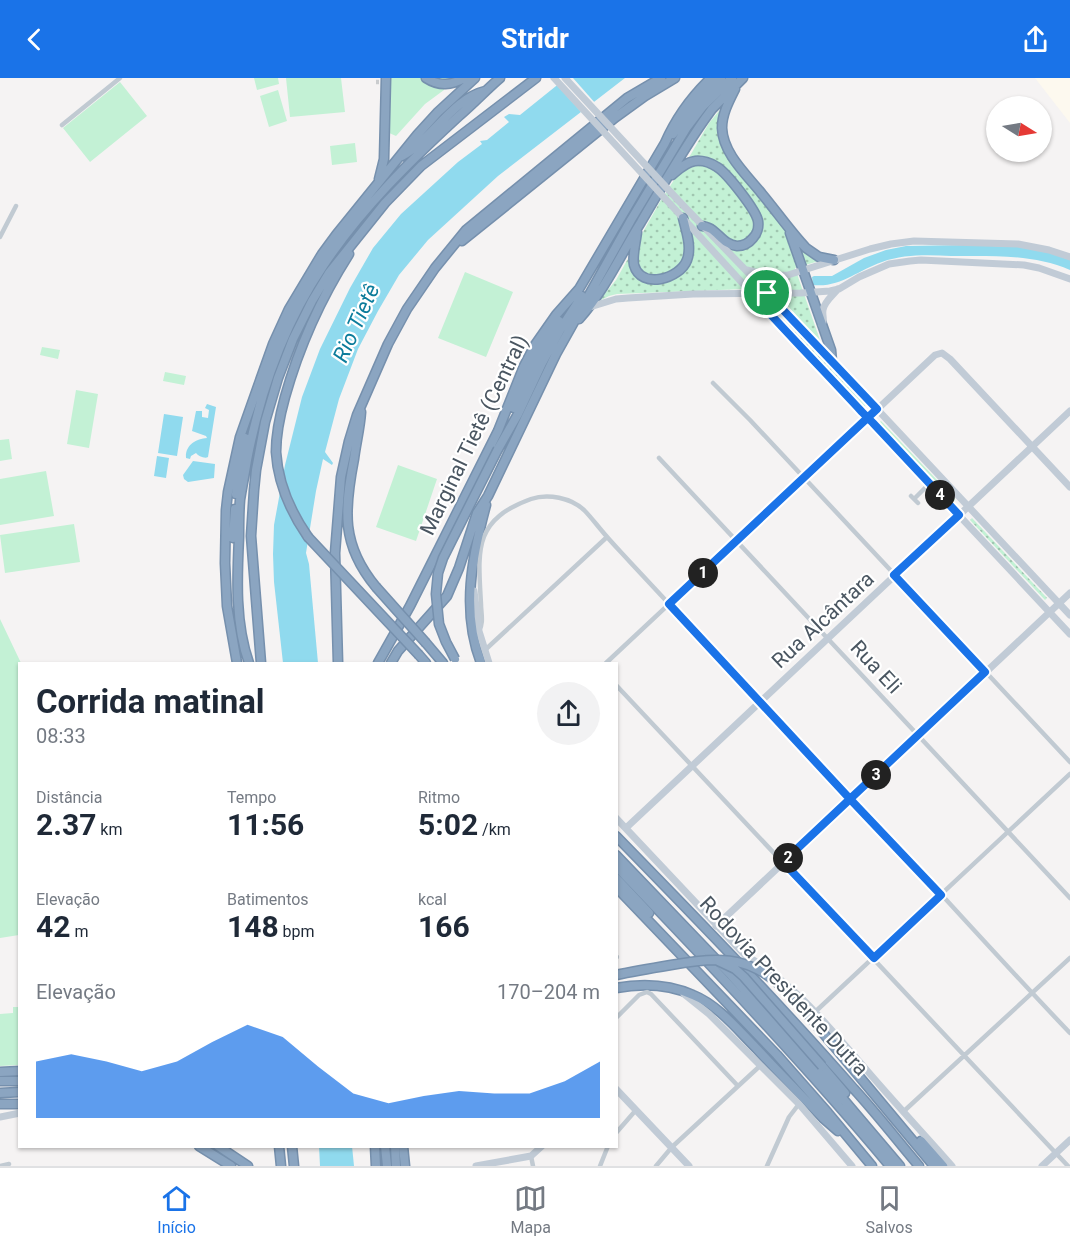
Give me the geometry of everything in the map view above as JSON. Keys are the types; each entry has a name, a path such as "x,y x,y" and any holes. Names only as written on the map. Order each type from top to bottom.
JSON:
{"highway":[{"path":"379,182 384,159 386,78"},
{"path":"426,78 445,85 465,78"},
{"path":"237,662 227,606 225,563 228,492 247,414 273,344 289,309 336,235 397,158 438,112 475,78"},
{"path":"249,662 241,635 238,584 242,487 251,439 274,364 315,279 356,222 403,170 500,78"},
{"path":"261,662 252,554 252,508 265,422 278,378 294,339 312,301 329,273 385,203 421,166 536,78"},
{"path":"338,662 335,537 341,477 354,424 361,406 388,344 407,309 435,268 460,237 477,221 610,111 661,78"},
{"path":"454,246 629,107 675,78"},
{"name":"Marginal Tietê (Central)","path":"379,662 420,587 498,431 524,366 535,345 556,315 579,289 665,143 677,118 711,78"},
{"path":"665,143 696,104 721,78"},
{"path":"569,330 590,307 614,270 687,145 712,109 738,80"},
{"path":"738,80 725,108 722,128 723,137 738,166 810,252 819,257 834,260"},
{"path":"392,662 398,651 447,596 477,513 569,330 687,127 703,106 738,80"},
{"path":"397,158 412,151 440,122 475,93 486,90"},
{"path":"669,177 692,162 702,161 718,167 729,177 755,213 758,221 758,229 752,240 740,246 727,243 710,228 702,226"},
{"path":"638,226 634,263 636,270 646,278 664,278 682,268 687,259 688,242 683,218"},
{"path":"788,227 831,350 832,362"},
{"path":"356,237 354,247 328,290 290,379 278,432 276,451 279,473 284,494 297,522 308,537 425,662"},
{"path":"456,661 439,624 436,594 438,573 443,558 560,330 621,238"},
{"path":"500,446 535,359 579,289"},
{"path":"252,554 247,543 248,489 262,400"},
{"path":"361,406 347,510 351,545 358,561 376,587 442,662"},
{"path":"238,555 233,543 234,523 237,482 249,424 247,414"},
{"path":"481,662 474,641 470,615 470,582 476,542 488,495"},
{"name":"Rodovia Presidente Dutra","path":"618,838 790,1018 919,1166"},
{"name":"Rodovia Presidente Dutra","path":"618,857 844,1100 896,1165"},
{"name":"Rodovia Presidente Dutra","path":"618,868 896,1165"},
{"path":"618,880 682,949 700,973"},
{"path":"618,889 777,1055 872,1166"},
{"path":"712,959 735,969 744,977 890,1146 896,1165"},
{"path":"618,975 712,959 731,960 757,969 770,977 797,1002 934,1166"},
{"path":"618,988 653,984 695,995 717,1010 823,1118 852,1143"},
{"path":"0,1072 18,1071"},
{"path":"0,1082 18,1081"},
{"path":"0,1093 18,1092"},
{"path":"876,1096 900,1118 943,1166"},
{"path":"0,1104 18,1104"},
{"path":"203,1148 231,1166"},
{"path":"221,1148 242,1166"},
{"path":"221,1148 248,1166"},
{"path":"279,1148 281,1166"},
{"path":"288,1166 290,1148"},
{"path":"290,1148 294,1166"},
{"path":"298,1148 299,1166"},
{"path":"375,1148 376,1166"},
{"path":"385,1148 387,1166"},
{"path":"395,1148 396,1166"},
{"path":"403,1148 405,1166"}],"main road":[{"path":"554,78 674,202 702,226 744,269 1070,615"},
{"path":"565,78 674,202 683,218 751,293 1070,634"},
{"path":"744,269 772,276 788,275 891,244 914,241 1018,244 1070,257"},
{"path":"822,325 825,320 824,308 828,300 839,289 889,264 921,260 1024,265 1070,279"},
{"path":"590,307 628,298 693,294 811,292 839,289"},
{"path":"868,418 935,355 942,353 1070,487"},
{"name":"Rua Alcântara","path":"626,828 1070,411"},
{"path":"473,558 479,631 489,662"},
{"path":"716,926 1070,593"},
{"path":"618,820 745,955 787,985 816,1012 952,1166"},
{"path":"674,988 709,1014 799,1104 849,1165"},
{"path":"618,1091 689,1166"},
{"path":"0,1117 18,1113"},
{"path":"1042,1166 1070,1140"},
{"path":"476,1166 531,1156 541,1148"}],"street":[{"path":"62,125 120,78"},
{"path":"0,237 16,206"},
{"path":"714,383 1070,762"},
{"path":"607,662 868,418"},
{"name":"Rua Eli","path":"659,458 1070,898"},
{"path":"914,499 929,484"},
{"path":"479,631 482,624 480,556 482,541 490,524 502,513 534,498 545,496 560,498 583,509 850,799 1070,1033"},
{"path":"485,650 607,537"},
{"path":"618,687 1068,1166"},
{"path":"816,1012 1070,774"},
{"path":"903,1112 1069,961"},
{"path":"618,1016 639,994 647,992 651,994 738,1086"},
{"path":"656,1166 672,1147 760,1065"},
{"path":"767,1166 789,1117 799,1104"},
{"path":"618,1131 636,1110"},
{"path":"600,1166 607,1148"},
{"path":"531,1156 533,1166"},
{"path":"0,1166 9,1164"}],"shaded area":[{"path":"1035,78 1070,78 1070,123 1052,100 1052,96 1049,96"}],"green space":[{"path":"254,78 278,78 279,84 257,90"},
{"path":"286,78 341,78 345,112 290,117"},
{"path":"389,78 460,78 446,82 444,90 425,104 396,136 387,132"},
{"path":"120,82 147,116 90,162 63,128"},
{"path":"278,90 287,121 269,127 260,96"},
{"path":"737,93 725,117 724,143 819,261 795,268 822,346 772,288 617,294 599,301 616,280 661,200 709,123"},
{"path":"355,143 357,162 332,165 330,146"},
{"path":"465,272 513,292 486,357 438,338"},
{"path":"780,313 866,405 864,407 778,315"},
{"path":"42,347 60,350 58,359 40,355"},
{"path":"165,372 186,376 184,385 163,381"},
{"path":"76,390 98,394 89,448 67,444"},
{"path":"881,421 955,499 953,502 879,423"},
{"path":"9,439 12,459 0,461 0,440"},
{"path":"398,465 437,479 416,541 376,527"},
{"path":"46,471 54,516 0,525 0,479"},
{"path":"972,518 1047,598 1045,600 970,520"},
{"path":"74,524 80,562 5,573 0,535"},
{"path":"0,619 21,662 18,662 18,935 0,938"},
{"path":"13,1007 18,1007 18,1065 0,1066 0,1014 13,1013"}],"water":[{"name":"Rio Tietê","path":"566,78 625,78 498,176 428,240 399,275 358,349 339,399 325,452 333,463 332,465 323,459 316,491 306,553 318,662 283,662 274,582 274,525 285,465 302,397 320,349 373,248 401,214 458,162 482,144 480,141 487,140 509,122 504,117 509,114 520,115"},
{"path":"966,245 1043,250 1070,259 1070,270 1041,261 1012,257 916,256 873,265 832,284 813,285 812,277 814,276 832,276 864,258 886,250 906,246"},
{"path":"207,404 216,407 208,457 202,457 196,453 190,459 186,458 189,446 207,438 192,431 196,411 202,411 202,417 208,418 209,410 205,408"},
{"path":"164,414 183,417 177,456 158,453"},
{"path":"157,456 169,458 166,478 154,476"},
{"path":"193,461 215,464 214,478 188,482 184,479 183,475"},
{"path":"319,1148 352,1148 354,1166 320,1166"}],"pier":[{"path":"561,78 573,78 596,104 583,114 555,83"}],"route":[{"path":"767,293 751,293 774,319 862,412 868,418 873,423 959,515 894,575 985,672 850,799 941,895 874,958 783,862 850,799 669,604 700,576 803,478 868,418 877,409 767,293"}]}
